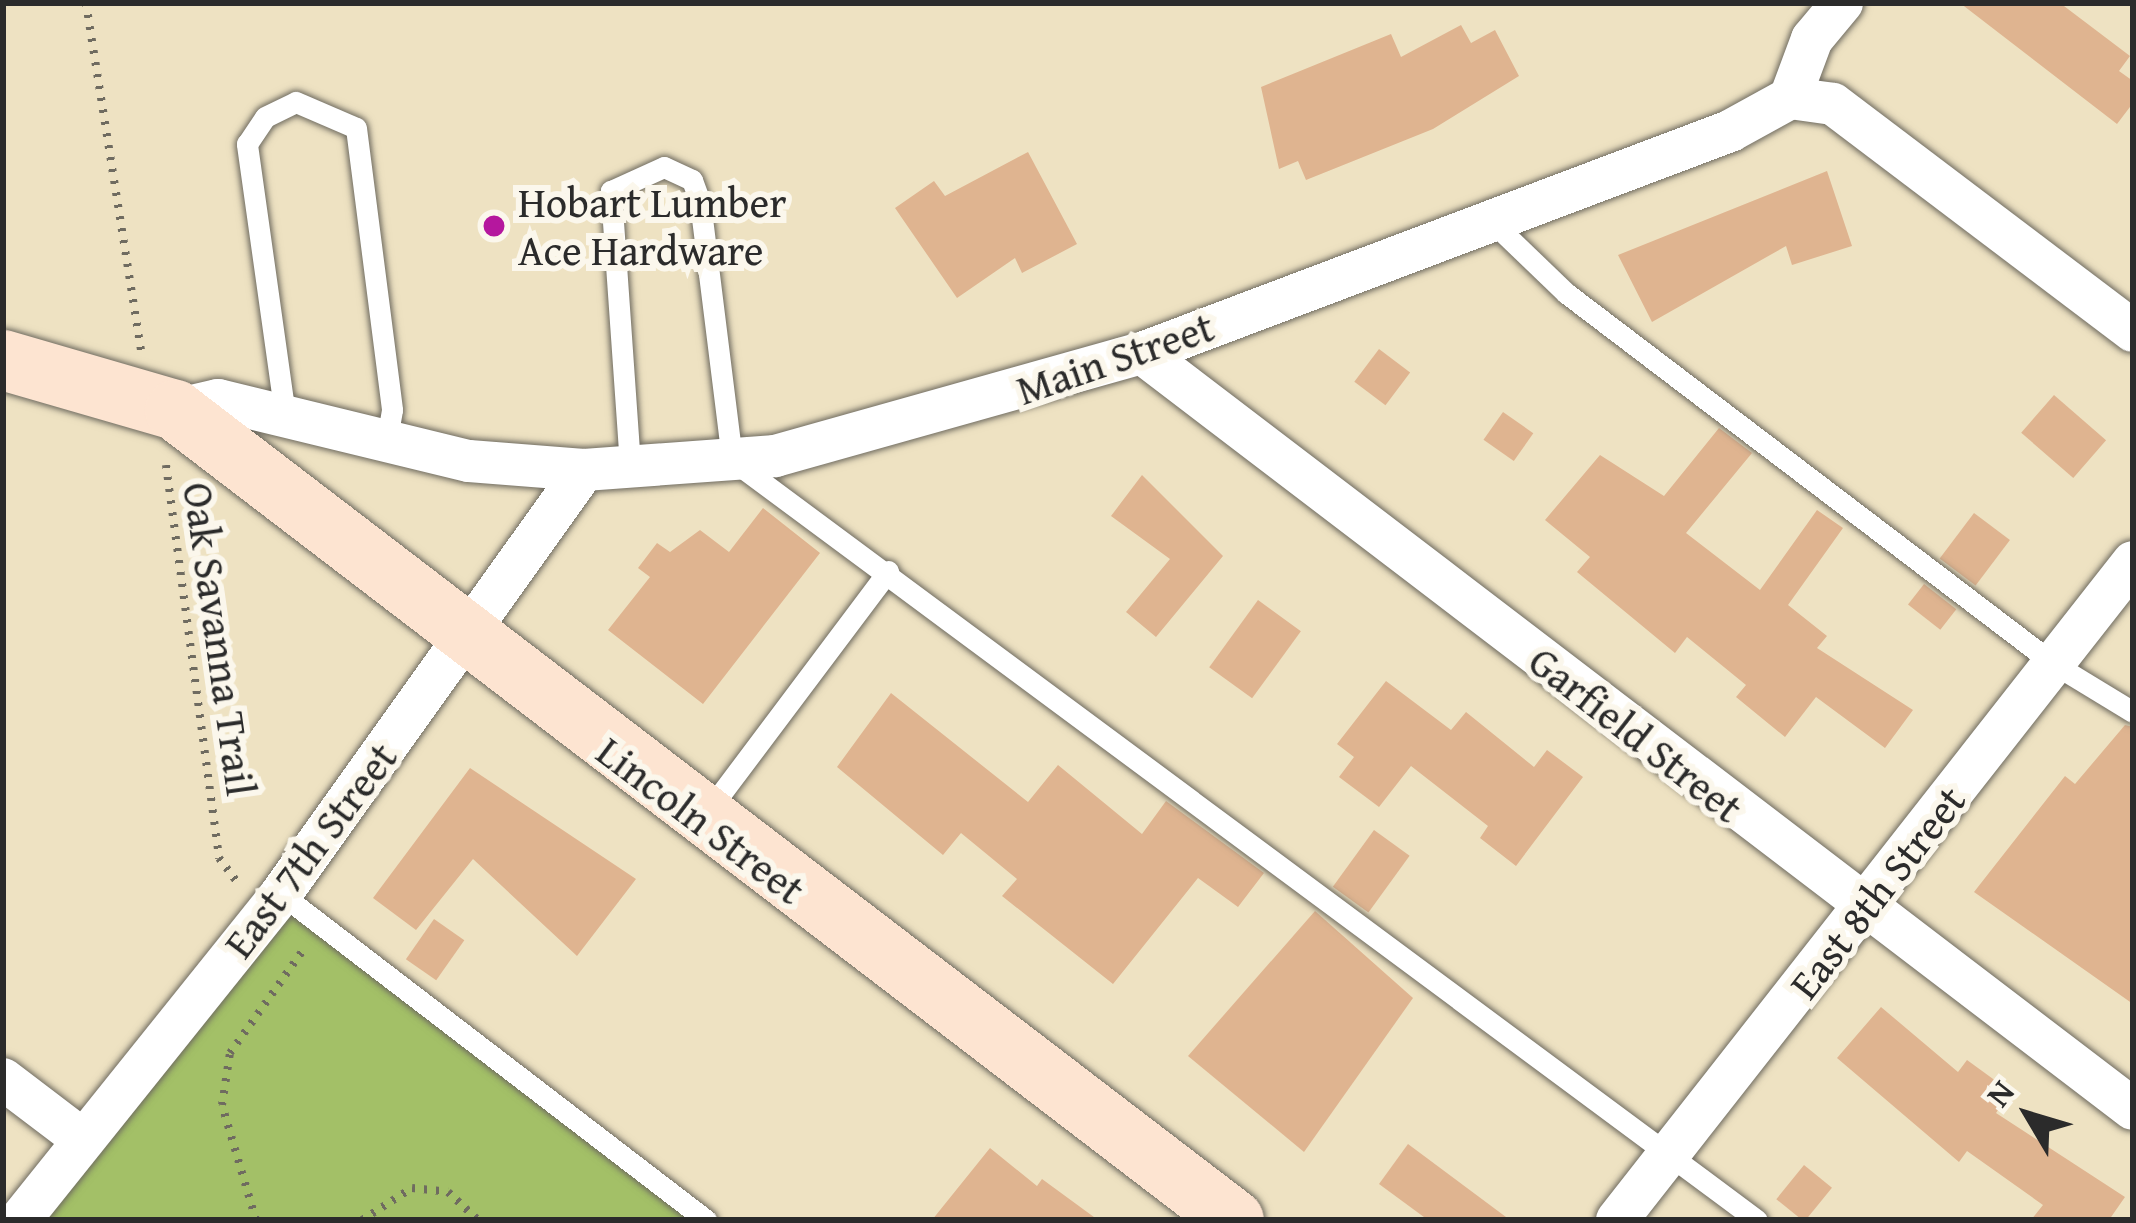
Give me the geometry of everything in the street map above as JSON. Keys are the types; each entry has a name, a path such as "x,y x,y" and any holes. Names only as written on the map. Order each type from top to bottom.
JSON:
{"main road":[{"name":"Main Street","path":"3,361 161,404"},
{"name":"Lincoln Street","path":"161,404 466,643 1234,1220"}],"street":[{"path":"1842,3 1812,40 1790,98 1833,104 2133,331"},
{"name":"Main Street","path":"161,404 218,400 386,444 584,470 731,460 862,438 1142,353 1487,217 1730,131 1790,98"},
{"name":"Garfield Street","path":"1142,353 1864,910 2133,1109"},
{"name":"East 7th Street","path":"20,1220 274,901 466,643 584,470"},
{"name":"East 8th Street","path":"1617,1220 2133,562"},
{"path":"3,1079 82,1139"}],"lane":[{"path":"285,415 247,144 265,117 296,102 356,128 392,410 386,444"},
{"path":"630,465 611,191 664,167 692,180 700,202 731,460 888,571 1757,1220"},
{"path":"1487,217 1566,293 2054,664 2133,712"},
{"path":"701,820 888,571"},
{"path":"274,901 706,1220"}],"path":[{"name":"Oak Savanna Trail","path":"86,3 161,404 218,858 274,901 306,938 230,1053 222,1105 256,1220"},
{"path":"362,1220 412,1188 448,1192 478,1220"}],"green space":[{"path":"287,909 689,1220 38,1220"}],"building":[{"path":"1960,3 2060,3 2130,56 2119,71 2133,81 2133,103 2117,124"},
{"path":"1461,25 1471,43 1495,30 1519,76 1433,129 1306,180 1298,161 1279,169 1261,87 1391,34 1401,57"},
{"path":"1028,152 1077,244 1022,273 1015,258 957,298 895,208 934,181 945,196"},
{"path":"1827,171 1852,246 1792,265 1786,246 1652,322 1618,255"},
{"path":"1379,349 1410,372 1385,405 1354,382"},
{"path":"2054,395 2106,440 2073,478 2021,433"},
{"path":"1503,412 1533,433 1514,461 1483,440"},
{"path":"1719,428 1752,453 1686,533 1760,590 1817,510 1843,528 1788,605 1827,636 1817,648 1913,710 1885,748 1816,697 1785,737 1736,697 1746,685 1687,637 1675,653 1577,572 1590,557 1545,520 1600,455 1664,496"},
{"path":"1142,475 1223,556 1156,637 1126,612 1170,559 1111,516"},
{"path":"763,508 820,553 703,704 608,630 650,577 638,568 657,543 670,552 700,530 729,552"},
{"path":"1974,513 2010,540 1976,586 1940,559"},
{"path":"1924,584 1956,609 1940,630 1908,604"},
{"path":"1258,600 1301,631 1252,698 1209,667"},
{"path":"1386,681 1451,730 1466,712 1534,767 1547,750 1583,777 1516,866 1480,838 1488,826 1411,766 1379,807 1339,777 1354,757 1337,744"},
{"path":"891,693 1028,802 1058,765 1142,834 1166,801 1264,873 1238,907 1198,878 1113,984 1002,896 1017,879 961,833 943,855 837,767"},
{"path":"2125,725 2133,727 2133,1004 1974,892 2065,776 2075,784"},
{"path":"470,768 636,879 577,956 473,859 416,930 373,898"},
{"path":"1374,830 1410,856 1368,912 1333,887"},
{"path":"1315,911 1413,998 1304,1152 1188,1056"},
{"path":"434,919 464,940 436,980 406,959"},
{"path":"1881,1007 1958,1072 1967,1060 2011,1092 1996,1113 2125,1197 2109,1220 2031,1220 2043,1205 1967,1151 1959,1162 1837,1058"},
{"path":"1408,1144 1510,1220 1428,1220 1379,1184"},
{"path":"990,1148 1037,1186 1042,1179 1098,1220 932,1220"},
{"path":"1804,1165 1832,1188 1806,1220 1776,1199"}],"place":[{"name":"Hobart Lumber Ace Hardware","path":"494,226"}]}
